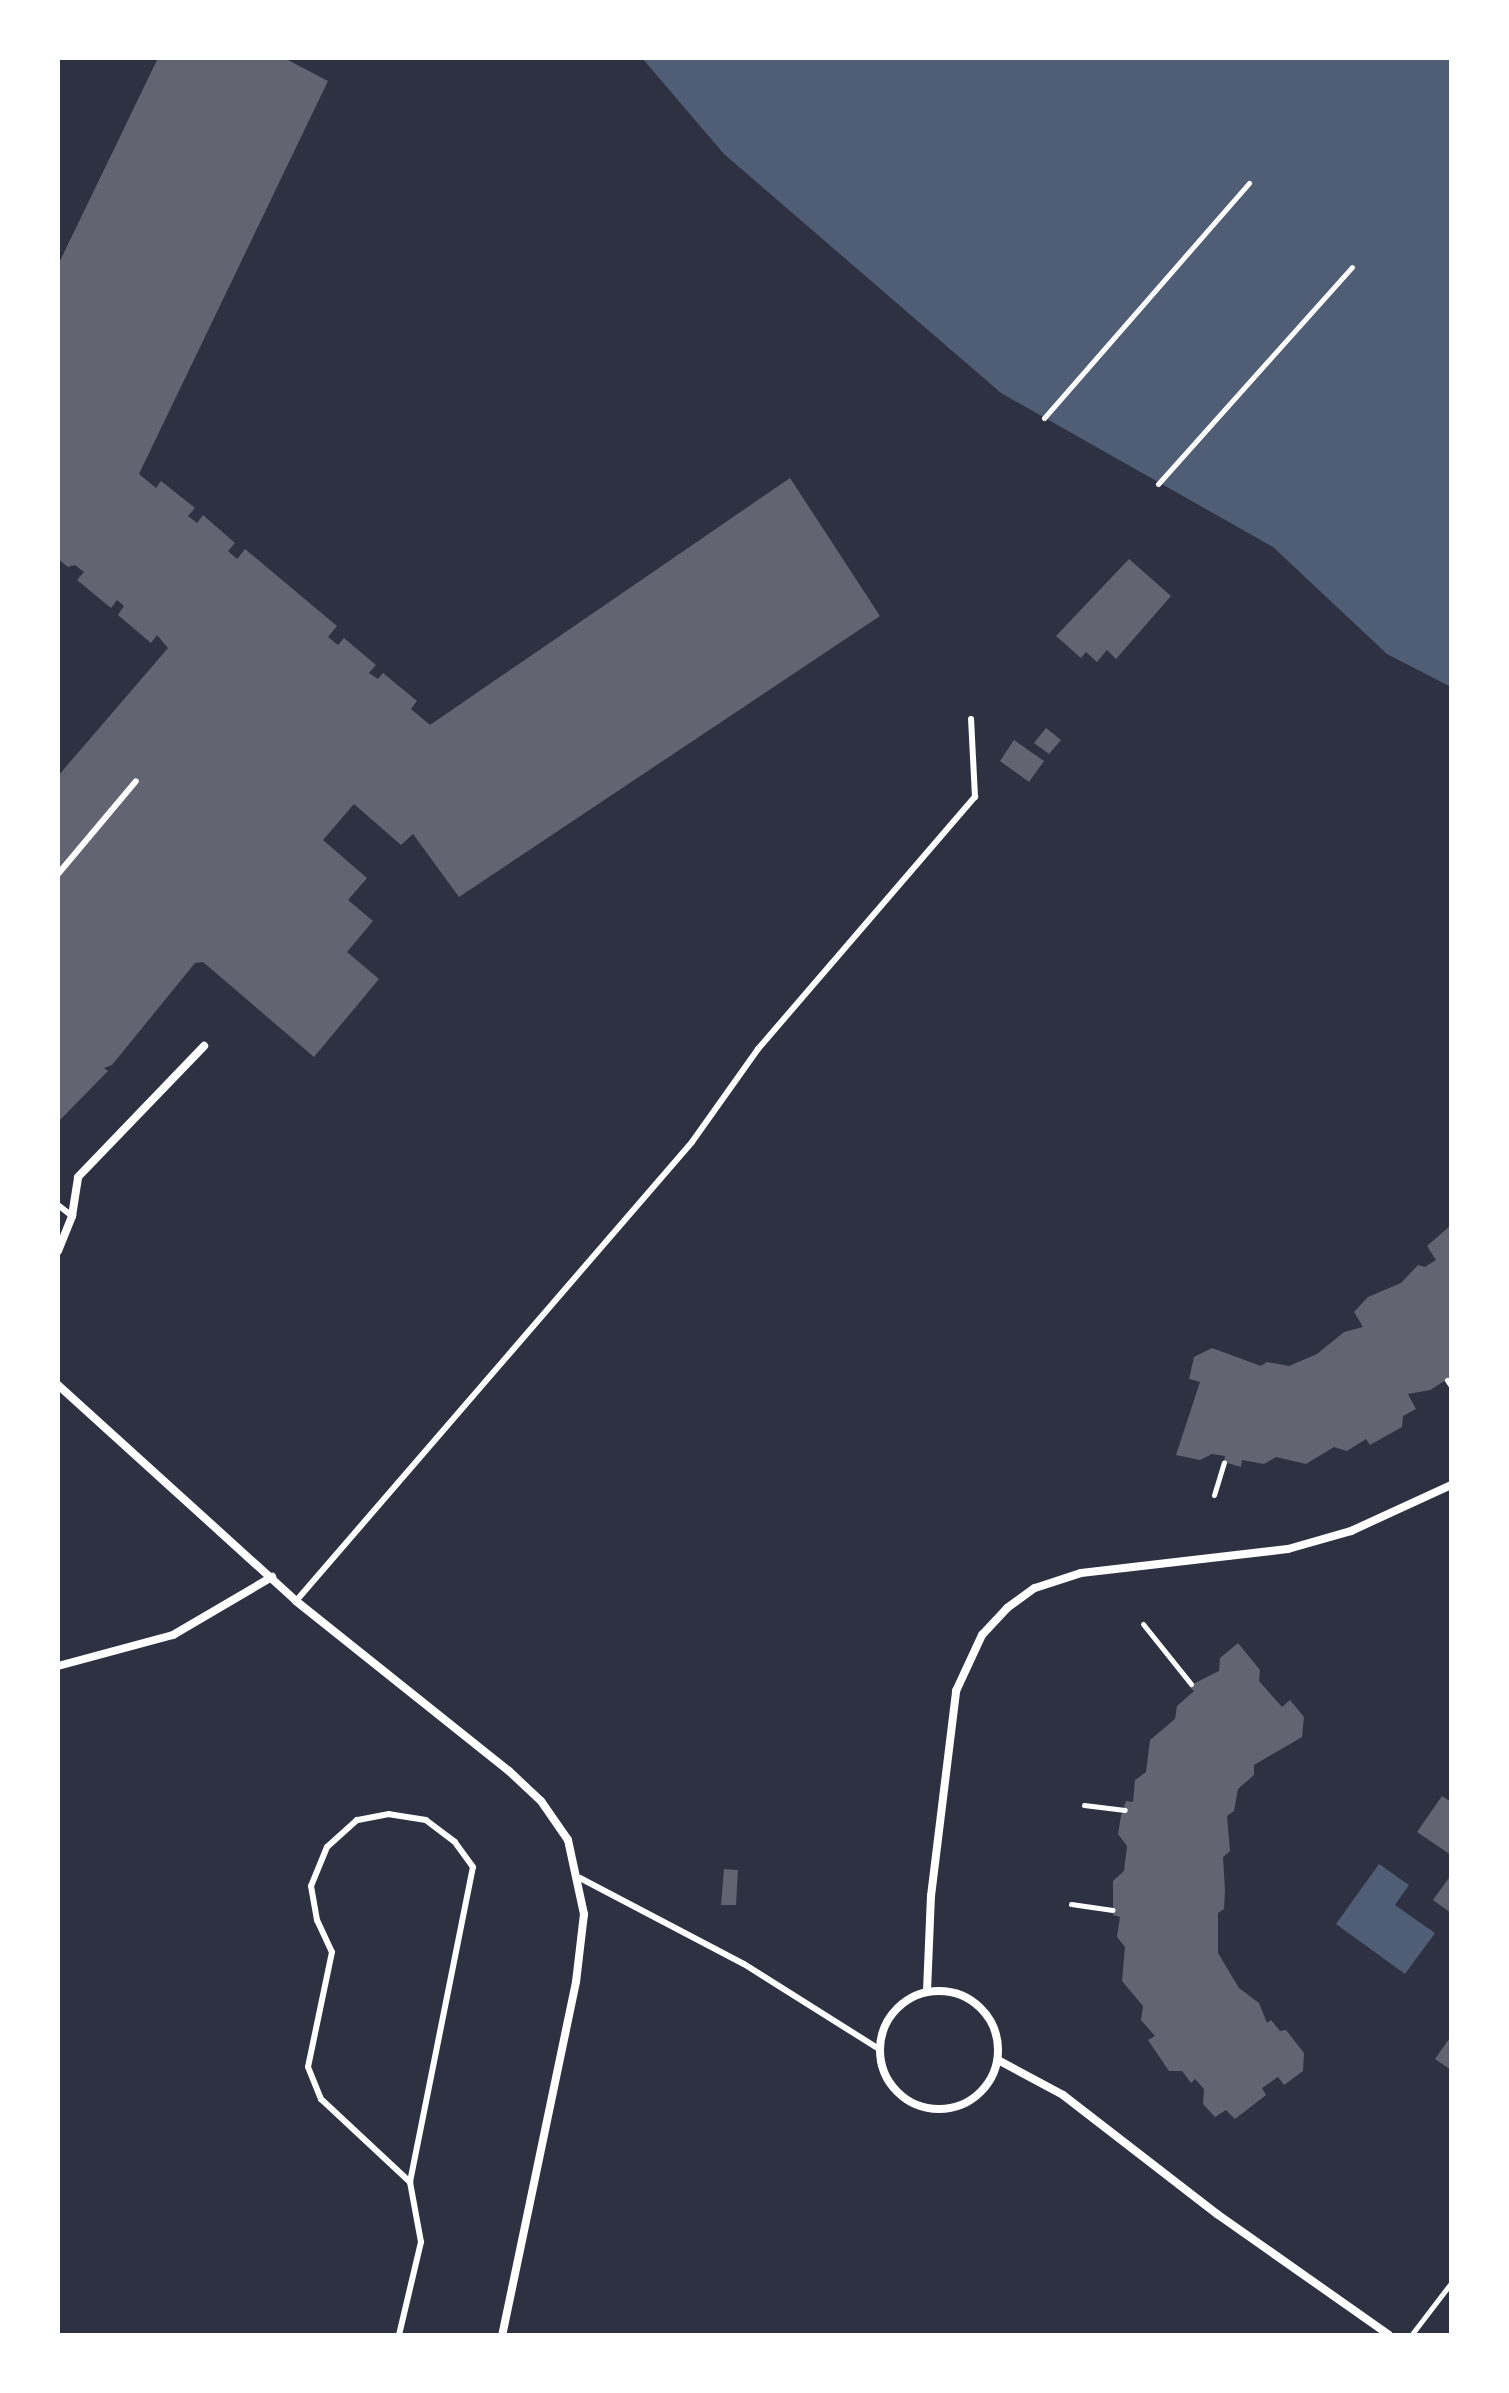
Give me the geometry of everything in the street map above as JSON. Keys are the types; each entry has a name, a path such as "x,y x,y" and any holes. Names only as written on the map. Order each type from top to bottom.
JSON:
{"street":[{"path":"58,1251 72,1216 78,1177 204,1046"},
{"path":"58,1385 296,1601 541,1801 568,1840 580,1878 584,1914 576,1982 502,2335"},
{"path":"927,1991 931,1896 956,1691 968,1658 1007,1608 1035,1588 1081,1573 1132,1563 1288,1549 1351,1531 1451,1485"},
{"path":"58,1666 173,1635 272,1577"},
{"path":"927,1991 956,1992 981,2007 996,2031 998,2060 989,2081 975,2097 955,2108 932,2110 911,2103 893,2090 882,2070 879,2049 894,2012 927,1991"},
{"path":"998,2060 1063,2095 1217,2214 1389,2335"}],"lane":[{"path":"296,1601 682,1154 758,1049 975,797 971,719"},
{"path":"58,874 136,781"},
{"path":"58,1205 72,1216"},
{"path":"401,2334 421,2242 410,2182 473,1867 455,1842 426,1820 389,1814 357,1820 327,1847 311,1886 317,1920 332,1952 308,2067 321,2099 410,2182"},
{"path":"580,1878 744,1964 879,2049"}],"path":[{"path":"1044,418 1249,183"},
{"path":"1158,484 1352,267"},
{"path":"1214,1495 1224,1462"},
{"path":"1143,1624 1191,1684"},
{"path":"1084,1805 1125,1810"},
{"path":"1071,1904 1113,1910"},
{"path":"1412,2335 1451,2283"}],"water":[{"path":"642,58 1451,58 1451,687 1387,654 1273,547 1001,393 724,154"},
{"path":"1379,1864 1409,1885 1395,1905 1435,1933 1405,1974 1336,1924"}],"building":[{"path":"158,58 284,58 328,81 139,474 156,488 161,481 195,508 188,516 197,523 203,515 235,543 228,551 237,559 245,549 337,626 328,637 338,645 344,638 376,665 369,673 378,679 383,673 417,701 411,709 430,725 790,478 880,616 459,897 413,834 401,845 354,804 323,840 367,878 348,900 373,921 347,952 379,979 314,1057 203,962 195,963 112,1065 104,1068 108,1071 58,1122 58,776 168,648 157,635 151,643 118,615 124,606 117,600 111,608 77,580 84,572 75,565 68,567 58,559 58,265"},
{"path":"1129,559 1171,596 1116,659 1107,650 1097,662 1086,652 1081,658 1056,636"},
{"path":"1046,728 1061,740 1049,754 1034,743"},
{"path":"1014,740 1044,761 1029,782 1000,761"},
{"path":"1451,1225 1451,1377 1430,1390 1408,1394 1416,1409 1403,1416 1402,1427 1370,1445 1366,1439 1347,1451 1334,1447 1306,1464 1276,1457 1264,1464 1242,1460 1241,1467 1224,1462 1225,1456 1212,1454 1200,1460 1176,1455 1200,1382 1189,1379 1194,1357 1212,1348 1261,1366 1267,1362 1289,1366 1317,1354 1344,1332 1363,1327 1354,1312 1368,1297 1401,1283 1418,1265 1425,1267 1436,1260 1427,1246"},
{"path":"1238,1643 1260,1670 1259,1681 1282,1707 1290,1700 1304,1717 1302,1737 1254,1765 1254,1775 1238,1789 1234,1811 1227,1816 1230,1851 1223,1857 1225,1890 1224,1909 1218,1913 1218,1953 1239,1988 1259,2003 1267,2023 1271,2020 1280,2031 1286,2030 1304,2053 1303,2071 1284,2085 1278,2077 1262,2088 1266,2095 1235,2119 1226,2110 1215,2117 1203,2104 1204,2089 1195,2079 1191,2083 1182,2071 1169,2071 1148,2040 1155,2036 1141,2020 1143,2006 1122,1981 1125,1947 1117,1937 1120,1917 1113,1915 1113,1881 1124,1871 1127,1846 1118,1834 1121,1816 1126,1801 1133,1802 1135,1780 1146,1772 1150,1740 1175,1719 1177,1706 1194,1691 1189,1686 1219,1671 1220,1658"},
{"path":"1442,1796 1451,1802 1451,1855 1417,1832"},
{"path":"724,1869 738,1870 736,1905 721,1905"},
{"path":"1451,1875 1451,1913 1433,1900"},
{"path":"1451,2040 1451,2070 1435,2059"}]}
